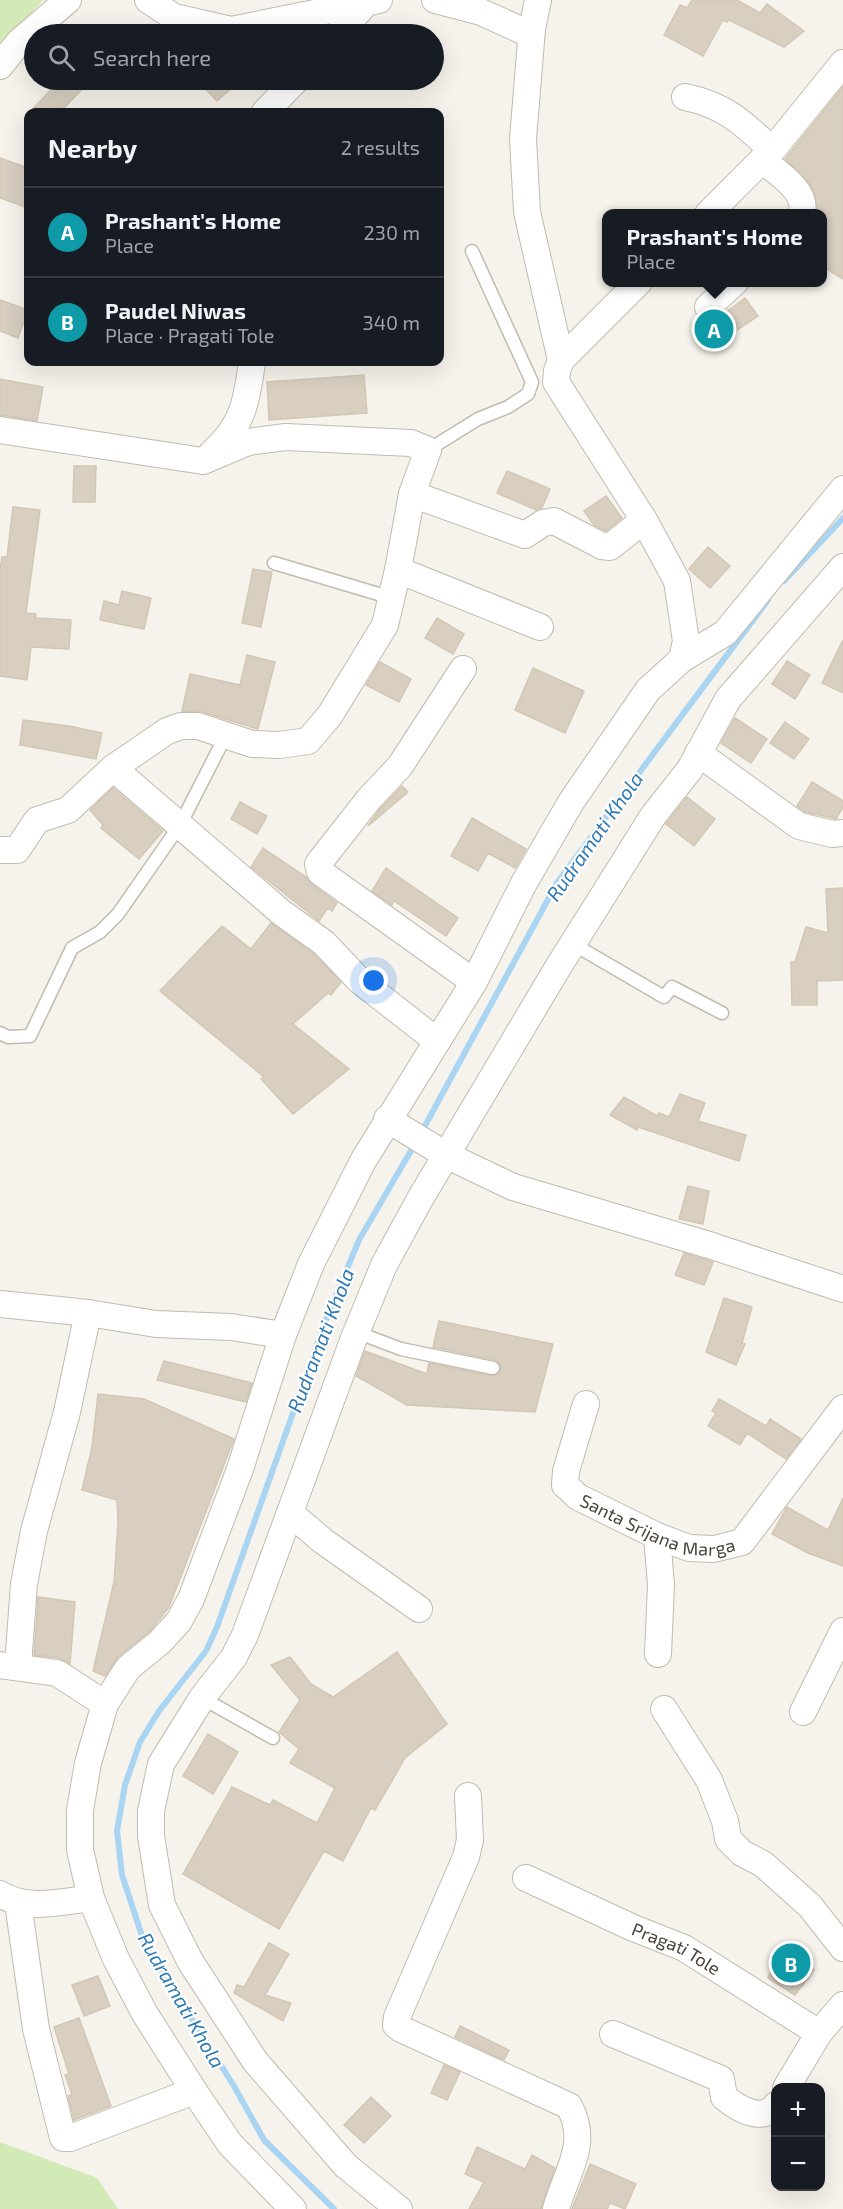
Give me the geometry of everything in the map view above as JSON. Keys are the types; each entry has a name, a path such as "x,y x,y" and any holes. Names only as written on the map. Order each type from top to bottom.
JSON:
{"street":[{"path":"40,24 68,0"},
{"path":"148,0 174,17 205,24"},
{"path":"435,0 481,12 523,31 532,29"},
{"path":"538,0 532,29 523,139 527,212 561,360"},
{"path":"260,24 373,1"},
{"path":"349,24 373,1"},
{"path":"0,66 24,38"},
{"path":"712,209 767,155 843,63"},
{"path":"269,108 286,90"},
{"path":"685,97 705,101 730,112 800,194 803,209"},
{"path":"634,287 561,360 556,382 644,520 677,581 686,640 682,659"},
{"path":"708,307 730,287"},
{"path":"203,461 230,438 247,404 252,366"},
{"path":"0,430 203,461 248,442 286,437 411,443 428,450 412,494 385,625 330,715 308,741 279,745 252,744 198,726 181,726 167,731 113,768 68,810 37,820 17,850 0,850"},
{"path":"286,2207 230,2144 194,2091 146,2014 116,1959 92,1898 80,1850 80,1810 88,1763 105,1704 128,1668 160,1642 179,1621 191,1599 240,1468 283,1335 311,1264 363,1161 395,1124 437,1041 474,982 524,883 571,802 648,690 682,659 725,633 843,489"},
{"path":"412,494 525,535 543,524 554,521 610,548 644,520"},
{"path":"399,2209 346,2166 255,2061 190,1961 162,1905 152,1836 151,1811 160,1764 202,1698 222,1676 245,1635 356,1332 384,1265 439,1151 653,816 690,769 728,699 843,567"},
{"path":"398,570 540,627"},
{"path":"463,669 400,766 369,799 318,864 320,872 474,982"},
{"path":"698,753 799,826 832,834 843,833"},
{"path":"113,768 282,913 324,943 360,981 437,1041"},
{"path":"395,1124 439,1151 513,1187 709,1245 843,1289"},
{"path":"0,1304 156,1323 231,1327 283,1335"},
{"path":"88,1313 67,1412 34,1531 9,1666 57,1673 105,1704"},
{"name":"Santa Srijana Marga","path":"586,1404 566,1471 565,1485 578,1497 657,1536 689,1548 714,1549 742,1542 843,1407"},
{"path":"290,1513 323,1541 419,1609"},
{"path":"657,1536 662,1585 658,1654"},
{"path":"803,1712 843,1631"},
{"path":"664,1709 709,1780 725,1821 728,1839 742,1853 764,1864 810,1906 843,1948"},
{"path":"468,1796 470,1840 466,1857 397,2017 396,2025 568,2106 579,2133 577,2146 556,2209"},
{"name":"Pragati Tole","path":"526,1878 631,1928 684,1948 819,2033"},
{"path":"92,1898 41,1904 9,1898 36,2029 63,2138 70,2138 194,2091"},
{"path":"789,2083 819,2033 843,2006"},
{"path":"613,2034 721,2079 724,2097 731,2103 759,2115 767,2114 771,2110"}],"lane":[{"path":"428,450 478,419 508,407 528,394 532,382 472,251"},
{"path":"274,563 392,598"},
{"path":"0,1033 8,1037 30,1036 72,948 100,932 118,914 180,825 226,735"},
{"path":"573,944 664,997 672,987 722,1013"},
{"path":"356,1332 401,1349 493,1368"},
{"path":"202,1698 273,1738"}],"green space":[{"path":"0,0 43,0 0,49"},
{"path":"0,2142 97,2178 118,2209 0,2209"}],"building":[{"path":"692,0 737,0 760,13 767,4 804,31 784,47 729,20 727,22 723,20 703,56 664,35 680,5 687,8"},
{"path":"843,87 843,279 827,269 827,209 816,209 815,195 809,183 785,159"},
{"path":"51,90 81,90 64,108 34,108"},
{"path":"207,90 230,90 217,101"},
{"path":"0,158 24,167 24,207 0,198"},
{"path":"745,298 758,316 716,344 702,324 718,318"},
{"path":"0,300 24,309 24,321 18,338 0,331"},
{"path":"364,375 367,413 269,420 267,382"},
{"path":"0,379 43,387 37,421 0,415"},
{"path":"74,466 96,466 95,502 73,502"},
{"path":"507,471 550,489 542,508 536,510 497,493"},
{"path":"606,496 622,518 606,531 594,525 584,511"},
{"path":"13,507 40,510 26,613 36,614 35,618 71,620 69,649 31,647 27,680 0,676 0,569 2,557 7,557"},
{"path":"708,547 730,566 710,588 689,569"},
{"path":"253,569 272,572 261,627 242,623"},
{"path":"122,591 151,598 144,629 100,620 104,601 119,605"},
{"path":"437,618 464,634 453,654 425,638"},
{"path":"843,640 843,693 822,683"},
{"path":"247,655 275,662 258,729 203,712 182,711 190,674 240,685"},
{"path":"787,661 810,675 795,699 772,684"},
{"path":"380,662 411,679 399,702 366,685"},
{"path":"533,668 584,691 565,733 515,710"},
{"path":"735,718 767,739 751,763 721,743"},
{"path":"23,720 102,733 96,759 20,745"},
{"path":"785,722 809,739 794,759 770,743"},
{"path":"812,782 843,801 843,807 836,819 805,812 797,806"},
{"path":"402,786 408,792 368,826 380,809"},
{"path":"113,788 163,831 139,859 101,828 103,825 90,810"},
{"path":"687,797 715,819 694,846 666,824"},
{"path":"240,802 267,816 257,834 231,819"},
{"path":"472,818 526,849 515,868 488,853 478,871 451,856"},
{"path":"263,848 306,877 311,884 337,903 332,911 328,908 319,921 251,867"},
{"path":"386,868 458,918 446,936 394,901 392,905 372,891"},
{"path":"843,888 843,980 817,981 817,1005 792,1005 791,962 795,962 806,927 828,933 826,889"},
{"path":"271,923 314,954 341,982 331,995 328,993 293,1024 349,1069 293,1114 261,1079 264,1077 160,991 222,926 251,949"},
{"path":"680,1094 705,1103 698,1121 746,1135 739,1161 638,1127 637,1130 610,1115 624,1097 657,1116 659,1113 669,1117"},
{"path":"688,1186 709,1191 703,1224 679,1219"},
{"path":"684,1253 713,1262 704,1285 675,1275"},
{"path":"724,1298 752,1307 742,1343 745,1344 736,1365 706,1352"},
{"path":"439,1321 553,1344 535,1412 407,1405 356,1376 365,1351 427,1374 429,1363 491,1376 500,1373 501,1365 495,1360 433,1347"},
{"path":"164,1361 252,1383 246,1402 157,1380"},
{"path":"98,1394 144,1399 234,1439 169,1607 150,1631 118,1657 105,1676 93,1671 114,1582 118,1522 117,1500 82,1490 92,1447"},
{"path":"719,1399 766,1426 770,1419 801,1439 786,1459 747,1433 740,1445 708,1426 716,1413 712,1411"},
{"path":"843,1498 843,1566 808,1553 772,1534 787,1507 828,1530"},
{"path":"38,1597 75,1602 70,1664 59,1658 34,1655"},
{"path":"397,1652 447,1724 405,1758 375,1810 371,1808 343,1861 324,1851 279,1929 183,1874 232,1787 270,1805 273,1800 317,1823 335,1788 290,1763 299,1749 279,1732 300,1700 271,1665 290,1657 311,1684 333,1697"},
{"path":"208,1734 238,1752 213,1794 183,1776"},
{"path":"790,1942 814,1970 795,1995 768,1978 778,1956"},
{"path":"269,1943 289,1954 265,1995 291,2003 283,2021 234,1993 237,1985 244,1987"},
{"path":"98,1976 110,2006 84,2016 72,1985"},
{"path":"79,2018 111,2106 74,2120 68,2096 72,2094 65,2075 69,2074 54,2027"},
{"path":"460,2026 509,2050 504,2060 455,2037"},
{"path":"444,2065 460,2072 447,2100 431,2093"},
{"path":"371,2097 391,2116 364,2143 344,2125"},
{"path":"477,2147 525,2169 532,2155 555,2168 541,2209 469,2209 484,2182 465,2174"},
{"path":"590,2164 636,2184 625,2209 610,2203 607,2209 572,2209"}],"waterway":[{"name":"Rudramati Khola","path":"784,581 843,518"},
{"name":"Rudramati Khola","path":"421,1133 557,883 768,600"},
{"name":"Rudramati Khola","path":"334,2209 264,2140 234,2086 145,1945 122,1875 117,1831 125,1785 140,1742 159,1711 206,1651 217,1627 326,1320 359,1240 416,1142"}],"place":[{"name":"Prashant's Home","path":"714,329"},
{"name":"Paudel Niwas","path":"791,1963"}]}
